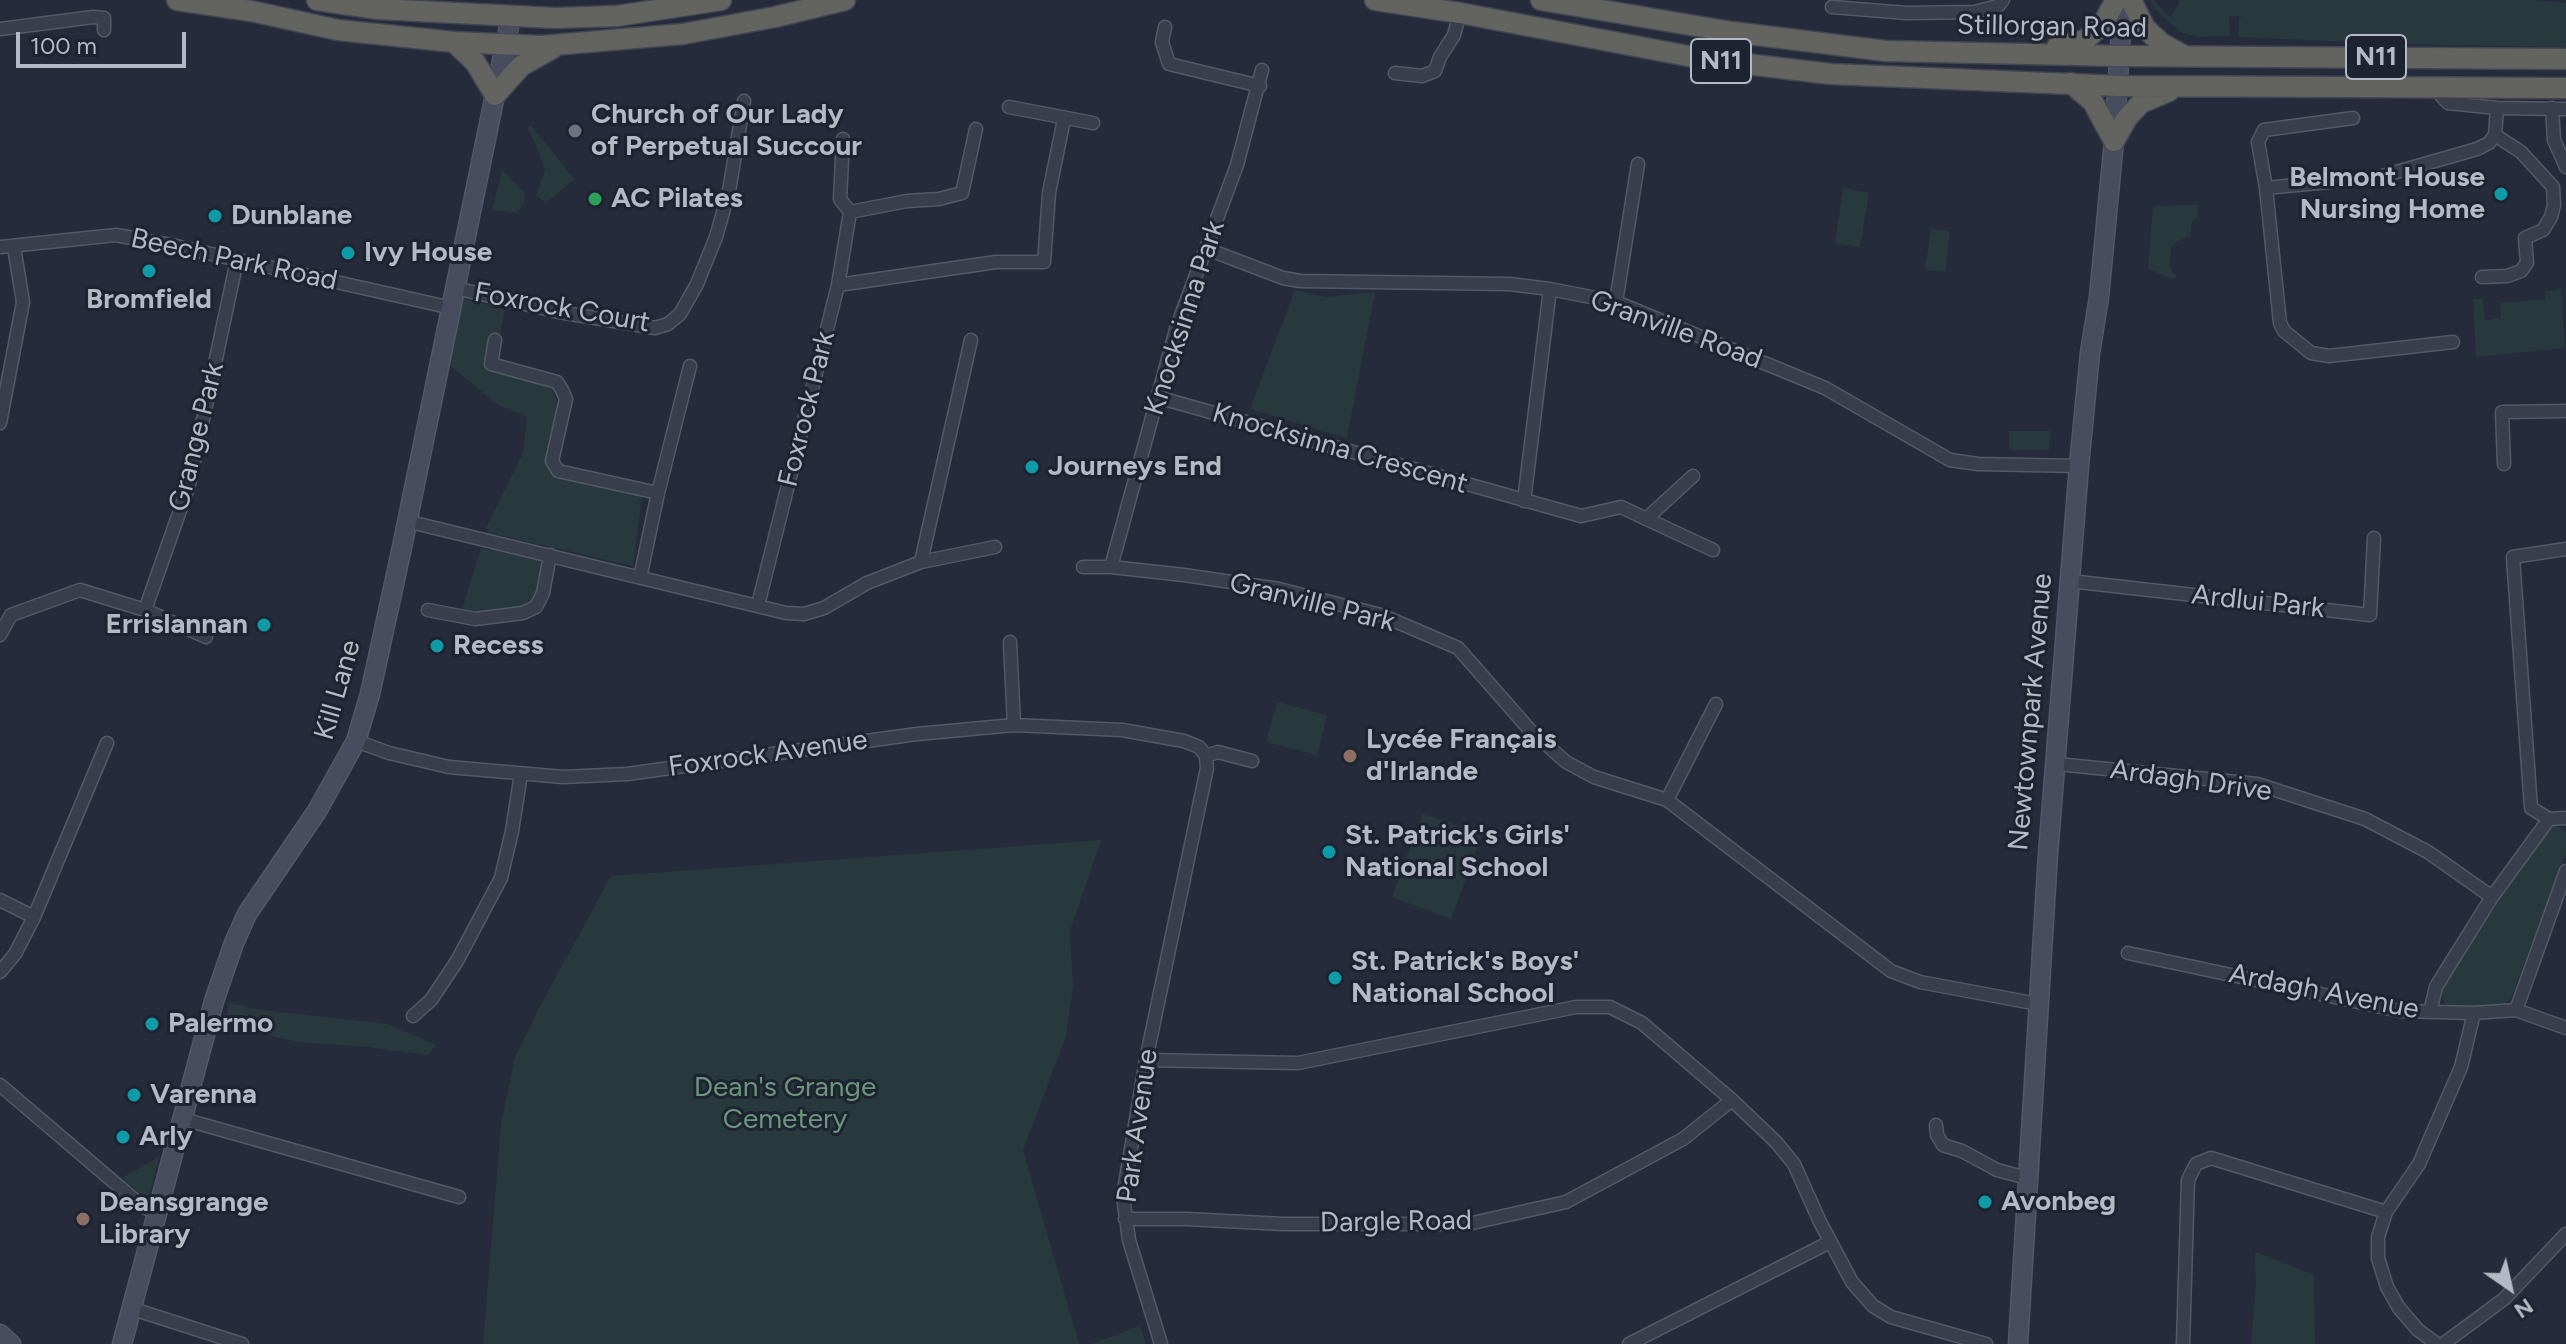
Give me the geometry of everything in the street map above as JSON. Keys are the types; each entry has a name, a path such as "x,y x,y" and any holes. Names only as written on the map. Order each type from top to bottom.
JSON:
{"highway":[{"path":"177,0 251,11 338,30 506,45 559,45 683,34 845,0"},
{"path":"317,0 378,9 501,16 617,16 721,0"},
{"name":"Stillorgan Road","path":"1375,0 1704,59 1815,72 2119,86 2434,88"},
{"name":"Stillorgan Road","path":"1541,0 1732,32 1886,51 2187,57 2566,59"},
{"name":"N11","path":"2034,53 2085,40 2102,25 2116,0"},
{"path":"2131,0 2145,28 2161,43 2187,57"},
{"path":"454,42 475,62 495,95 521,66 559,45"},
{"path":"2071,83 2089,96 2109,127 2114,141"},
{"name":"N11","path":"2114,141 2127,118 2141,103 2159,93 2184,87"},
{"name":"N11","path":"2434,88 2566,88"}],"main road":[{"name":"Newtownpark Avenue","path":"2018,1344 2038,1004 2070,581 2090,353 2099,297 2114,141 2123,0"},
{"name":"Kill Lane","path":"120,1342 133,1309 214,1001 247,914 317,811 356,741 370,694 506,45 501,16"},
{"path":"0,1334 11,1344"}],"street":[{"path":"1832,7 1907,13 1974,12 1998,6 2003,0"},
{"path":"1395,73 1422,76 1435,71 1454,35 1460,13"},
{"path":"0,29 93,17 104,18 104,30"},
{"path":"1165,27 1162,42 1169,64 1260,86"},
{"name":"Knocksinna Park","path":"1111,567 1177,326 1237,165 1262,70"},
{"path":"2434,88 2448,103 2497,108 2559,108 2554,140 2566,167"},
{"name":"Foxrock Court","path":"455,288 559,312 655,328 668,324 680,314 697,284 716,237 729,191 744,101"},
{"path":"1009,107 1093,123"},
{"path":"2266,188 2379,177 2477,149 2489,143 2495,135 2497,108"},
{"path":"2353,118 2264,130 2258,142 2280,323 2284,331 2311,353 2329,356 2453,342"},
{"path":"838,285 996,262 1044,262 1049,193 1064,119"},
{"path":"850,212 962,193 976,129"},
{"path":"2482,277 2507,276 2521,271 2527,263 2525,238 2543,230 2554,205 2553,187 2521,152 2495,135"},
{"name":"Foxrock Park","path":"758,605 838,285 850,212 840,199 843,139"},
{"path":"1616,302 1638,164"},
{"name":"Beech Park Road","path":"0,247 116,235 452,308"},
{"path":"0,423 23,302 14,247"},
{"name":"Granville Road","path":"1207,249 1283,278 1300,281 1509,284 1616,302 1825,388 1950,460 1978,464 2079,466"},
{"name":"Grange Park","path":"145,610 189,485 237,260"},
{"path":"1524,501 1550,289"},
{"path":"495,340 491,364 557,382 562,390 566,399 552,461 558,471 658,493"},
{"path":"921,562 971,340"},
{"path":"640,578 690,366"},
{"name":"Knocksinna Crescent","path":"1157,397 1581,516 1621,507 1646,519"},
{"path":"2504,464 2502,412 2566,411"},
{"path":"1693,476 1646,519 1713,550"},
{"path":"406,521 786,613 804,614 824,608 867,583 921,562 995,547"},
{"name":"Ardlui Park","path":"2070,581 2370,615 2374,538"},
{"path":"2566,549 2513,557 2531,808 2549,819 2566,818"},
{"path":"428,610 475,619 523,613 536,607 543,593 550,555"},
{"name":"Granville Park","path":"1083,567 1184,575 1279,589 1381,615 1458,648 1529,729 1566,762 1594,777 1667,800 1891,971 1920,982 2038,1004"},
{"path":"0,635 11,615 80,590 145,610 206,637"},
{"path":"1010,642 1014,725"},
{"path":"1667,800 1716,704"},
{"name":"Foxrock Avenue","path":"356,741 389,753 449,767 563,777 627,774 929,732 1014,725 1147,734 1195,745 1206,756"},
{"path":"0,972 15,954 34,917 107,743"},
{"path":"1206,756 1218,752 1252,761"},
{"name":"Park Avenue","path":"1161,1344 1125,1219 1123,1196 1146,1060 1207,768 1206,756"},
{"name":"Ardagh Drive","path":"2057,764 2257,784 2365,819 2428,852 2492,897"},
{"path":"413,1016 431,1000 457,961 501,878 521,774"},
{"path":"2430,1012 2436,987 2492,897 2549,819"},
{"path":"2516,1010 2566,871"},
{"path":"0,900 34,917"},
{"name":"Ardagh Avenue","path":"2128,953 2400,1011 2474,1013 2516,1010 2566,1028"},
{"path":"1146,1060 1258,1064 1310,1062 1576,1007 1610,1007 1642,1023 1776,1142 1794,1164 1852,1282 1873,1306 1891,1317 1986,1344"},
{"path":"2474,1013 2461,1067 2419,1164 2386,1212 2378,1237 2378,1258 2387,1287 2399,1308 2418,1330 2440,1344 2504,1299 2566,1234"},
{"path":"0,1085 142,1206 158,1214"},
{"name":"Dargle Road","path":"1125,1219 1283,1224 1468,1224 1566,1202 1683,1139 1732,1100"},
{"path":"183,1119 459,1197"},
{"path":"1936,1125 1943,1145 1962,1151 1997,1170 2027,1178"},
{"path":"2183,1344 2188,1180 2196,1164 2211,1158 2386,1212"},
{"path":"1629,1344 1830,1242"},
{"path":"133,1309 242,1344"}],"green space":[{"path":"2150,0 2154,0 2170,18 2179,4 2178,0 2536,0 2566,3 2566,47 2239,37 2239,18 2242,16 2229,16 2230,36 2198,37 2180,32 2154,8"},
{"path":"531,125 574,179 546,203 536,196 545,170 527,128"},
{"path":"502,170 524,192 525,201 517,213 492,210"},
{"path":"1843,188 1869,193 1860,247 1835,243"},
{"path":"2197,205 2198,216 2192,221 2190,236 2176,242 2171,249 2170,268 2177,278 2169,278 2148,268 2153,206"},
{"path":"1931,229 1950,231 1945,272 1925,270"},
{"path":"2561,289 2565,348 2476,357 2473,299 2483,299 2485,320 2501,318 2500,303 2545,299 2545,291"},
{"path":"1295,290 1325,297 1375,292 1347,438 1250,409"},
{"path":"464,299 505,309 492,371 550,387 556,398 557,410 546,458 555,477 642,497 633,566 490,533 486,528 523,453 527,416 498,405 448,364"},
{"path":"2009,431 2050,431 2049,450 2009,450"},
{"path":"481,548 538,559 543,568 537,599 527,608 525,605 493,616 462,610"},
{"path":"1277,702 1327,715 1317,755 1266,742"},
{"path":"1423,813 1482,835 1451,919 1392,897"},
{"path":"2555,825 2566,832 2566,853 2511,998 2505,1005 2496,1007 2446,1004 2441,994 2445,983 2547,828"},
{"name":"Dean's Grange Cemetery","path":"1101,840 1070,931 1073,986 1066,1036 1023,1150 1079,1344 483,1344 501,1124 515,1057 611,876"},
{"path":"229,1003 261,1010 388,1024 436,1045 428,1055 299,1042 225,1026"},
{"path":"159,1157 150,1194 145,1197 122,1178"},
{"path":"2255,1252 2314,1275 2315,1344 2251,1344 2256,1286"},
{"path":"1140,1326 1146,1344 1091,1344"}],"place":[{"name":"Church of Our Lady of Perpetual Succour","path":"575,131"},
{"name":"Belmont House Nursing Home","path":"2501,194"},
{"name":"AC Pilates","path":"595,199"},
{"name":"Dunblane","path":"215,216"},
{"name":"Ivy House","path":"348,253"},
{"name":"Bromfield","path":"149,271"},
{"name":"Journeys End","path":"1032,467"},
{"name":"Errislannan","path":"264,625"},
{"name":"Recess","path":"437,646"},
{"name":"Lycée Français d'Irlande","path":"1350,756"},
{"name":"St. Patrick's Girls' National School","path":"1329,852"},
{"name":"St. Patrick's Boys' National School","path":"1335,978"},
{"name":"Palermo","path":"152,1024"},
{"name":"Varenna","path":"134,1095"},
{"name":"Arly","path":"123,1137"},
{"name":"Avonbeg","path":"1985,1202"},
{"name":"Deansgrange Library","path":"83,1219"}]}
